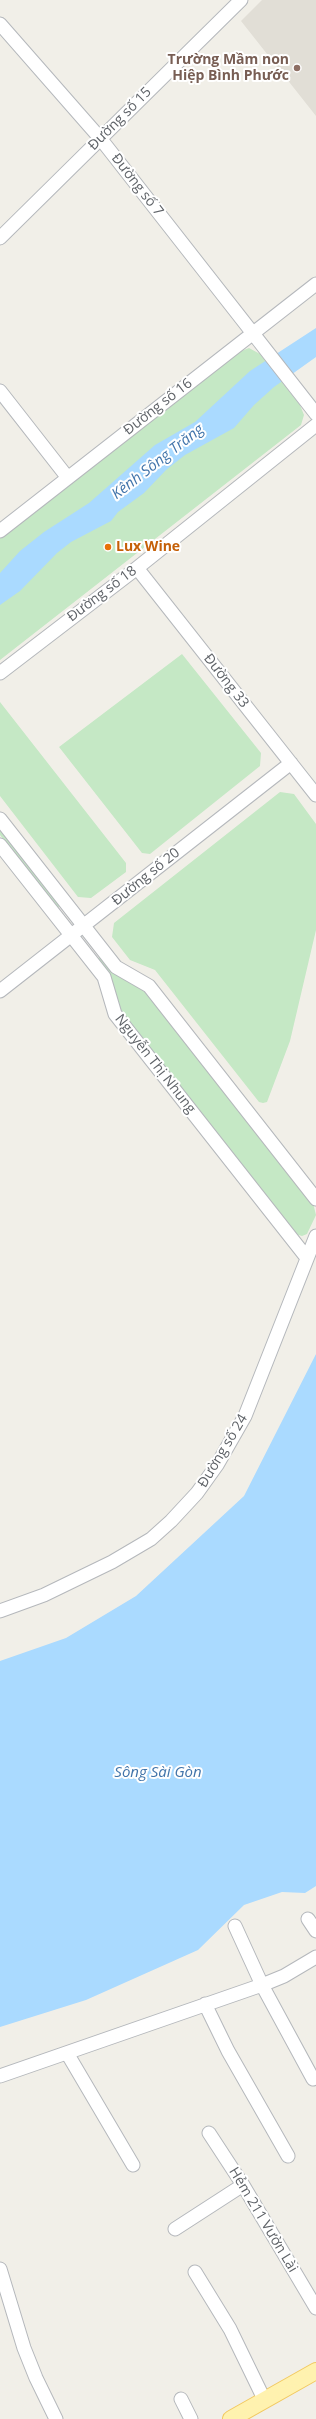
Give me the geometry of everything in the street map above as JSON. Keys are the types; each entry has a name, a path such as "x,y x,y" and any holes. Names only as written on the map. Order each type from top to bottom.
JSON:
{"main road":[{"path":"231,2419 316,2371"}],"street":[{"name":"Đường số 15","path":"0,238 241,0"},
{"name":"Đường số 7","path":"0,24 100,138 316,414"},
{"name":"Đường số 16","path":"0,531 316,284"},
{"path":"0,391 68,478"},
{"name":"Đường số 18","path":"0,673 137,568 316,425"},
{"name":"Đường 33","path":"137,568 316,795"},
{"name":"Đường số 20","path":"0,991 85,927 291,763"},
{"path":"0,819 116,967 149,986 316,1199"},
{"name":"Nguyễn Thị Nhung","path":"0,845 104,977 115,1014 307,1258"},
{"name":"Đường số 24","path":"0,1611 69,1583 138,1547 171,1521 197,1494 217,1465 245,1416 316,1236"},
{"path":"308,1919 316,1931"},
{"path":"234,1926 262,1985 313,2079"},
{"path":"0,2076 262,1985 284,1976 316,1958"},
{"path":"205,2004 228,2051 288,2156"},
{"path":"67,2053 133,2165"},
{"name":"Hẻm 211 Vườn Lài","path":"210,2133 243,2185 316,2308"},
{"path":"175,2229 243,2185"},
{"path":"0,2269 27,2355 56,2419"},
{"path":"195,2272 230,2329 264,2399"},
{"path":"181,2399 191,2419"}],"shaded area":[{"name":"Trường Mầm non Hiệp Bình Phước","path":"262,0 316,0 316,116 241,21"}],"green space":[{"path":"249,348 260,354 300,405 304,415 301,425 0,660 0,538 236,353"},
{"path":"182,654 261,753 260,766 150,854 142,853 59,747"},
{"path":"0,702 126,863 126,872 91,898 78,897 0,796"},
{"path":"280,792 294,794 316,824 316,930 290,1041 267,1102 263,1103 259,1102 155,970 130,960 112,937 114,923"},
{"path":"0,827 61,905 57,908 0,835"},
{"path":"99,957 115,974 143,988 313,1203 316,1215 307,1234 302,1236 295,1234 120,1011 112,980 98,959"}],"water":[{"name":"Kênh Sông Trăng","path":"316,328 316,357 274,387 254,405 234,428 185,455 166,470 144,493 118,512 111,521 71,542 57,553 20,591 0,605 0,573 20,551 44,532 89,503 155,445 195,422 250,371"},
{"name":"Sông Sài Gòn","path":"316,1354 316,1886 305,1893 282,1892 244,1905 198,1950 86,2000 0,2027 0,1661 66,1638 136,1596 244,1496"}],"place":[{"name":"Trường Mầm non Hiệp Bình Phước","path":"297,68"},
{"name":"Lux Wine","path":"108,547"}]}
